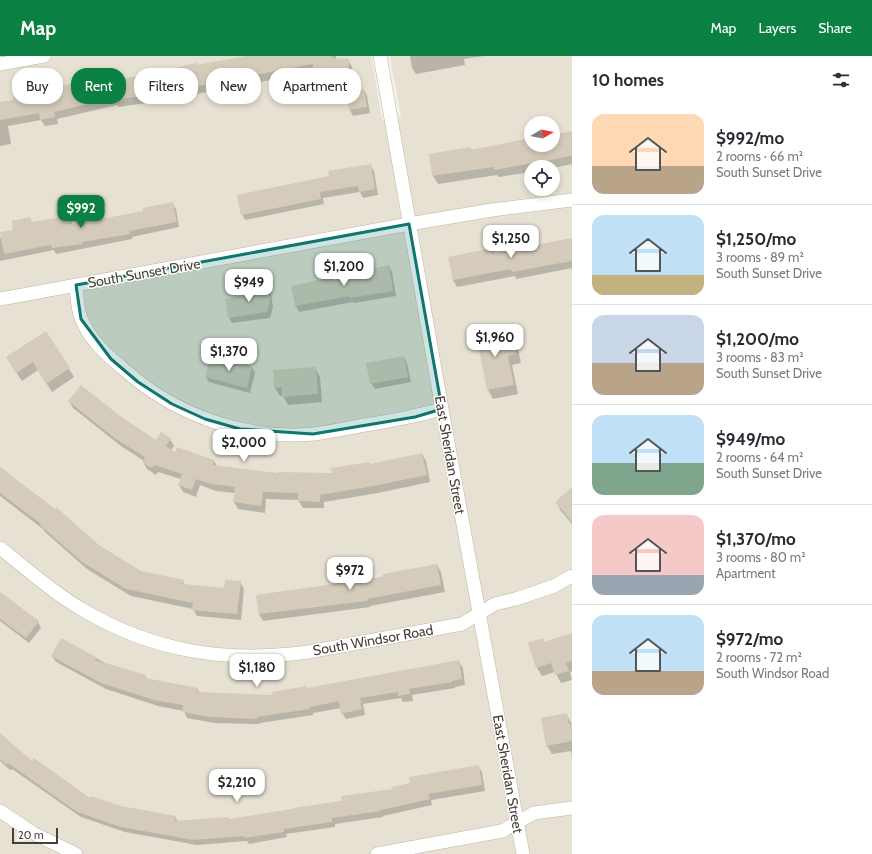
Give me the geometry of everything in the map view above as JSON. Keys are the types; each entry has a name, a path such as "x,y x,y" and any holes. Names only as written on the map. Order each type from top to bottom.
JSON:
{"street":[{"path":"0,64 44,56"},
{"name":"East Sheridan Street","path":"380,56 442,409 523,854"},
{"name":"South Sunset Drive","path":"0,299 409,224 492,210 572,200"},
{"path":"76,286 81,319 92,337 111,359 138,382 172,404 205,419 240,429 275,434 313,434 415,417 442,409"},
{"name":"South Windsor Road","path":"0,548 41,581 88,613 114,627 148,641 192,652 238,657 289,654 462,624 495,604 516,599 554,586 572,576"},
{"path":"377,854 502,831 517,824 534,813 572,808"},
{"path":"0,811 33,833 76,854"}],"highlighted area":[{"path":"409,224 442,409 415,417 313,434 240,429 205,419 172,404 138,382 111,359 81,319 76,285"}],"shaded area":[{"path":"0,56 371,56 382,120 401,116 390,56 572,56 572,854 0,854"}],"building":[{"path":"246,56 332,56 332,58 349,59 348,68 313,68 313,64 292,68 269,68 269,72 261,74 261,68 206,68 206,84 198,86 198,68 173,68 197,63 197,65"},
{"path":"134,77 134,97 126,98 126,78"},
{"path":"71,84 71,104 88,104 54,112 55,117 40,120 39,113 0,120 0,102 12,100 12,104 63,104 63,85"},
{"path":"364,89 367,107 349,110 348,104 361,104 361,90"},
{"path":"572,131 572,156 550,160 524,160 524,165 494,170 493,167 432,176 429,154 471,147 471,150 524,139 524,152 560,152 560,134"},
{"path":"371,164 375,189 359,192 358,186 320,192 321,199 241,215 237,195 329,176 328,171"},
{"path":"173,202 177,222 129,231 130,234 82,242 83,244 52,248 51,245 4,254 0,232 13,230 12,221 30,217 31,222 70,216 71,224 80,223 143,211 143,208"},
{"path":"572,238 572,261 512,272 511,269 453,280 448,257 492,248 493,253"},
{"path":"389,265 393,291 350,298 349,296 295,306 291,286 333,277 334,280 372,274 371,269"},
{"path":"268,286 270,301 267,312 228,318 225,299 245,295 245,290"},
{"path":"493,327 495,337 502,335 504,341 514,339 516,354 508,356 514,385 487,390 475,330"},
{"path":"46,331 70,368 46,384 33,362 16,373 6,357"},
{"path":"210,356 252,366 247,388 205,377"},
{"path":"404,356 408,377 370,384 366,363"},
{"path":"316,367 318,394 282,397 282,387 274,388 273,370"},
{"path":"81,385 120,416 156,440 161,432 171,438 166,446 175,452 177,447 214,460 213,465 277,473 332,473 331,468 370,462 370,464 422,453 427,475 320,495 320,502 298,501 298,493 263,492 261,506 233,502 235,487 212,484 196,479 192,490 178,485 182,474 154,465 152,468 142,462 145,457 116,439 68,401"},
{"path":"0,467 55,509 56,507 99,545 141,571 184,580 183,584 224,588 225,580 241,581 237,614 192,610 193,603 126,589 82,562 40,525 41,524 0,493"},
{"path":"572,487 572,522 555,502"},
{"path":"437,564 441,585 367,599 367,601 259,614 256,595 383,577 383,574"},
{"path":"0,592 39,621 26,638 0,619"},
{"path":"572,633 572,661 566,663 569,671 555,675 551,663 536,668 528,643 543,638 544,642"},
{"path":"61,638 96,657 95,660 146,675 145,678 198,688 197,692 272,695 271,692 307,686 307,688 459,660 462,679 409,689 410,694 398,696 398,692 360,698 362,709 341,714 339,701 310,707 310,709 257,717 257,719 209,717 182,712 183,705 154,700 101,683 51,656"},
{"path":"567,713 569,724 572,723 572,741 546,746 541,718"},
{"path":"0,733 32,761 34,758 90,798 91,796 121,806 176,816 175,821 229,817 229,819 342,801 341,796 393,789 392,787 410,783 409,777 479,765 482,785 428,794 430,799 381,811 332,818 332,822 284,829 284,832 244,838 244,836 193,840 121,827 77,812 8,763 7,765 0,759"}]}
